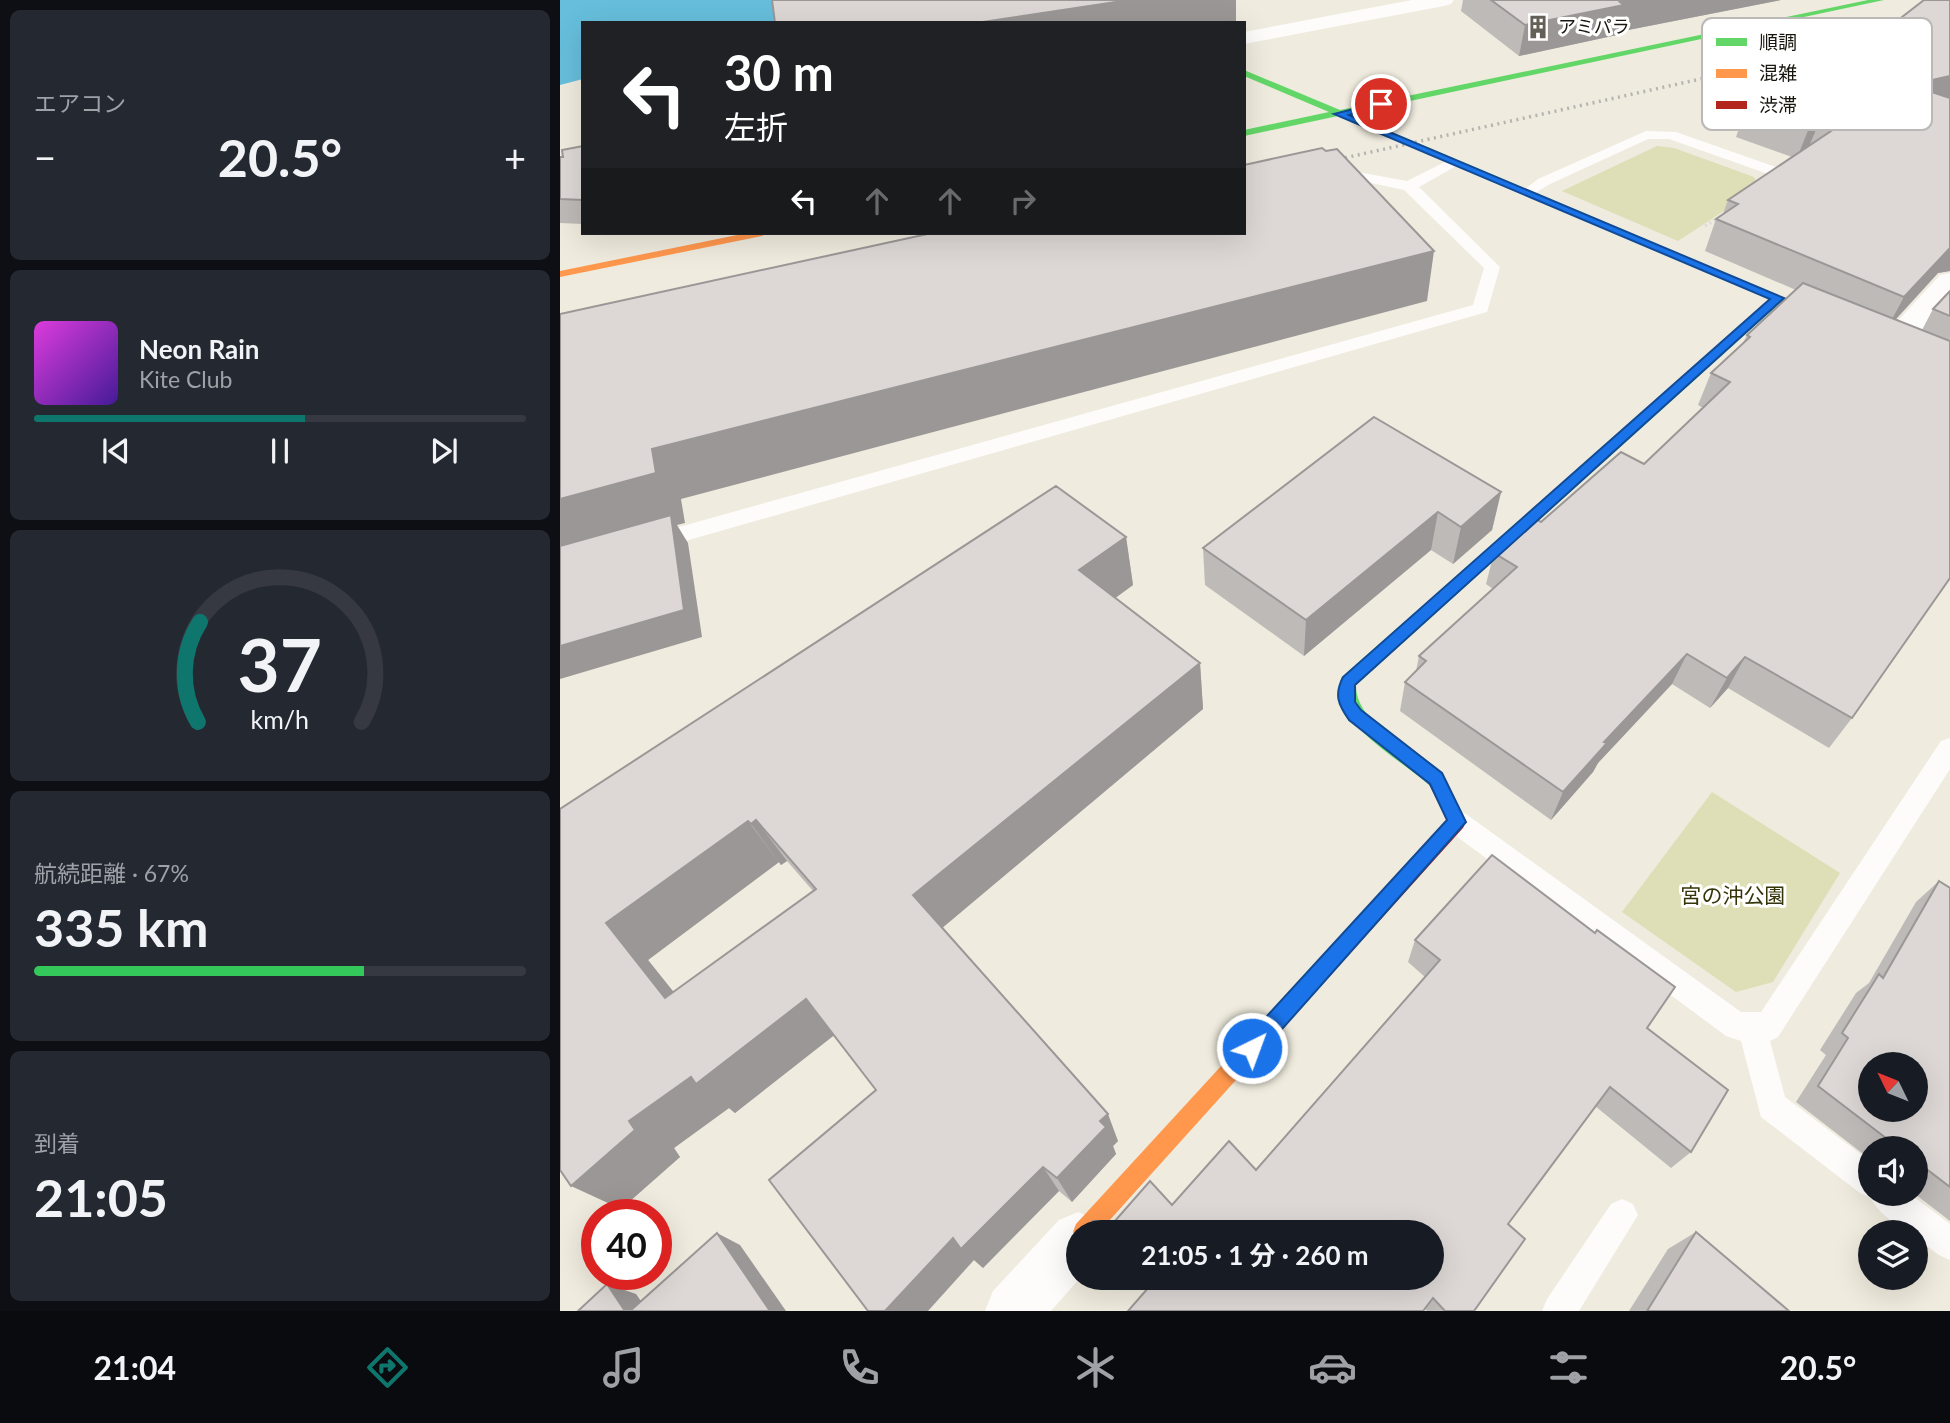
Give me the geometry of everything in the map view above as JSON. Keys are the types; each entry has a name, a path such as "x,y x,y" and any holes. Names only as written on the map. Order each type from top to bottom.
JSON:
{"street":[{"path":"1246,38 1444,0"},
{"path":"1795,18 1881,0"},
{"path":"1246,134 1702,38"},
{"path":"1246,74 1816,314"},
{"path":"560,274 752,235"},
{"path":"1891,345 1950,281"},
{"path":"1095,1220 1457,822 1436,779 1355,715 1347,704 1345,692 1348,682 1778,298"},
{"path":"1013,1311 1066,1252"}],"lane":[{"path":"1528,192 1543,182 1646,135 1671,135 1785,176 1811,159"},
{"path":"1409,186 1453,162"},
{"path":"640,547 1481,309 1492,267 1409,186 1352,175 1311,184"},
{"path":"1457,822 1736,1026 1768,1027 1950,748"},
{"path":"1752,1026 1772,1106 1858,1172"},
{"path":"1901,1206 1950,1244"},
{"path":"1559,1311 1622,1215"}],"path":[{"path":"1666,251 1785,176"}],"green space":[{"path":"1657,146 1674,148 1754,177 1759,188 1678,241 1562,191"},
{"name":"宮の沖公園","path":"1712,792 1840,873 1773,982 1736,992 1622,912"}],"water":[{"path":"560,0 897,0 817,21 581,21 581,80 560,85"}],"building":[{"path":"772,0 1129,0 989,21 775,21"},
{"path":"1491,0 1630,0 1620,2 1624,5 1525,25"},
{"path":"1924,0 1950,0 1950,76 1932,80 1932,18 1901,18"},
{"path":"1932,92 1950,98 1950,248 1904,297 1716,219 1738,204 1728,200 1833,130 1932,130"},
{"path":"581,146 581,200 560,199 562,150"},
{"path":"1322,148 1326,151 1337,149 1434,251 652,449 656,473 560,499 560,314 923,235 1246,235 1246,165"},
{"path":"1803,283 1950,341 1950,578 1852,718 1745,657 1727,678 1687,654 1604,742 1607,743 1563,792 1405,682 1426,661 1419,656 1517,567 1494,553 1533,517 1541,522 1621,452 1644,464 1730,382 1711,373"},
{"path":"1950,291 1950,316 1933,309"},
{"path":"1374,417 1501,492 1461,527 1438,512 1306,620 1203,548"},
{"path":"1056,486 1126,537 1079,570 1200,663 913,895 1108,1114 1100,1121 1106,1127 1057,1178 1043,1167 961,1249 953,1238 885,1311 868,1311 769,1180 876,1090 806,999 696,1084 691,1077 629,1121 635,1130 571,1186 560,1170 560,809","holes":["756,820 816,889 665,998 606,923 748,821 751,824"]},
{"path":"671,515 684,610 560,646 560,546"},
{"path":"1492,855 1595,933 1597,930 1675,987 1647,1028 1728,1090 1691,1152 1610,1087 1508,1224 1525,1239 1474,1311 1445,1311 1433,1298 1423,1311 1128,1311 1146,1290 1444,1290 1444,1220 1116,1220 1150,1181 1172,1205 1229,1141 1256,1170 1440,960 1415,940"},
{"path":"1939,881 1950,888 1950,1187 1928,1170 1928,1136 1883,1136 1865,1122 1928,1122 1928,1052 1858,1052 1858,1117 1818,1086 1848,1038 1842,1033 1879,974 1883,978"},
{"path":"1696,1232 1789,1311 1647,1311"},
{"path":"717,1233 770,1311 630,1311 653,1290 672,1290 672,1273"},
{"path":"601,1290 611,1290 625,1311 578,1311"}],"railway":[{"path":"1326,162 1702,79"}],"traffic: fast":[{"path":"1794,18 1880,0"},
{"path":"1246,133 1702,37"},
{"path":"1246,74 1800,307"},
{"path":"1437,782 1365,724 1347,697 1348,682 1778,298"}],"traffic: slow":[{"path":"560,274 752,235"},
{"path":"1095,1220 1275,1022"}],"traffic: jam":[{"path":"1275,1022 1457,822 1437,782"}],"place":[{"name":"アミパラ","path":"1538,27"}],"route":[{"path":"1252,1048 1457,822 1436,779 1355,715 1347,704 1345,692 1348,682 1778,298 1339,114 1381,104"}]}
